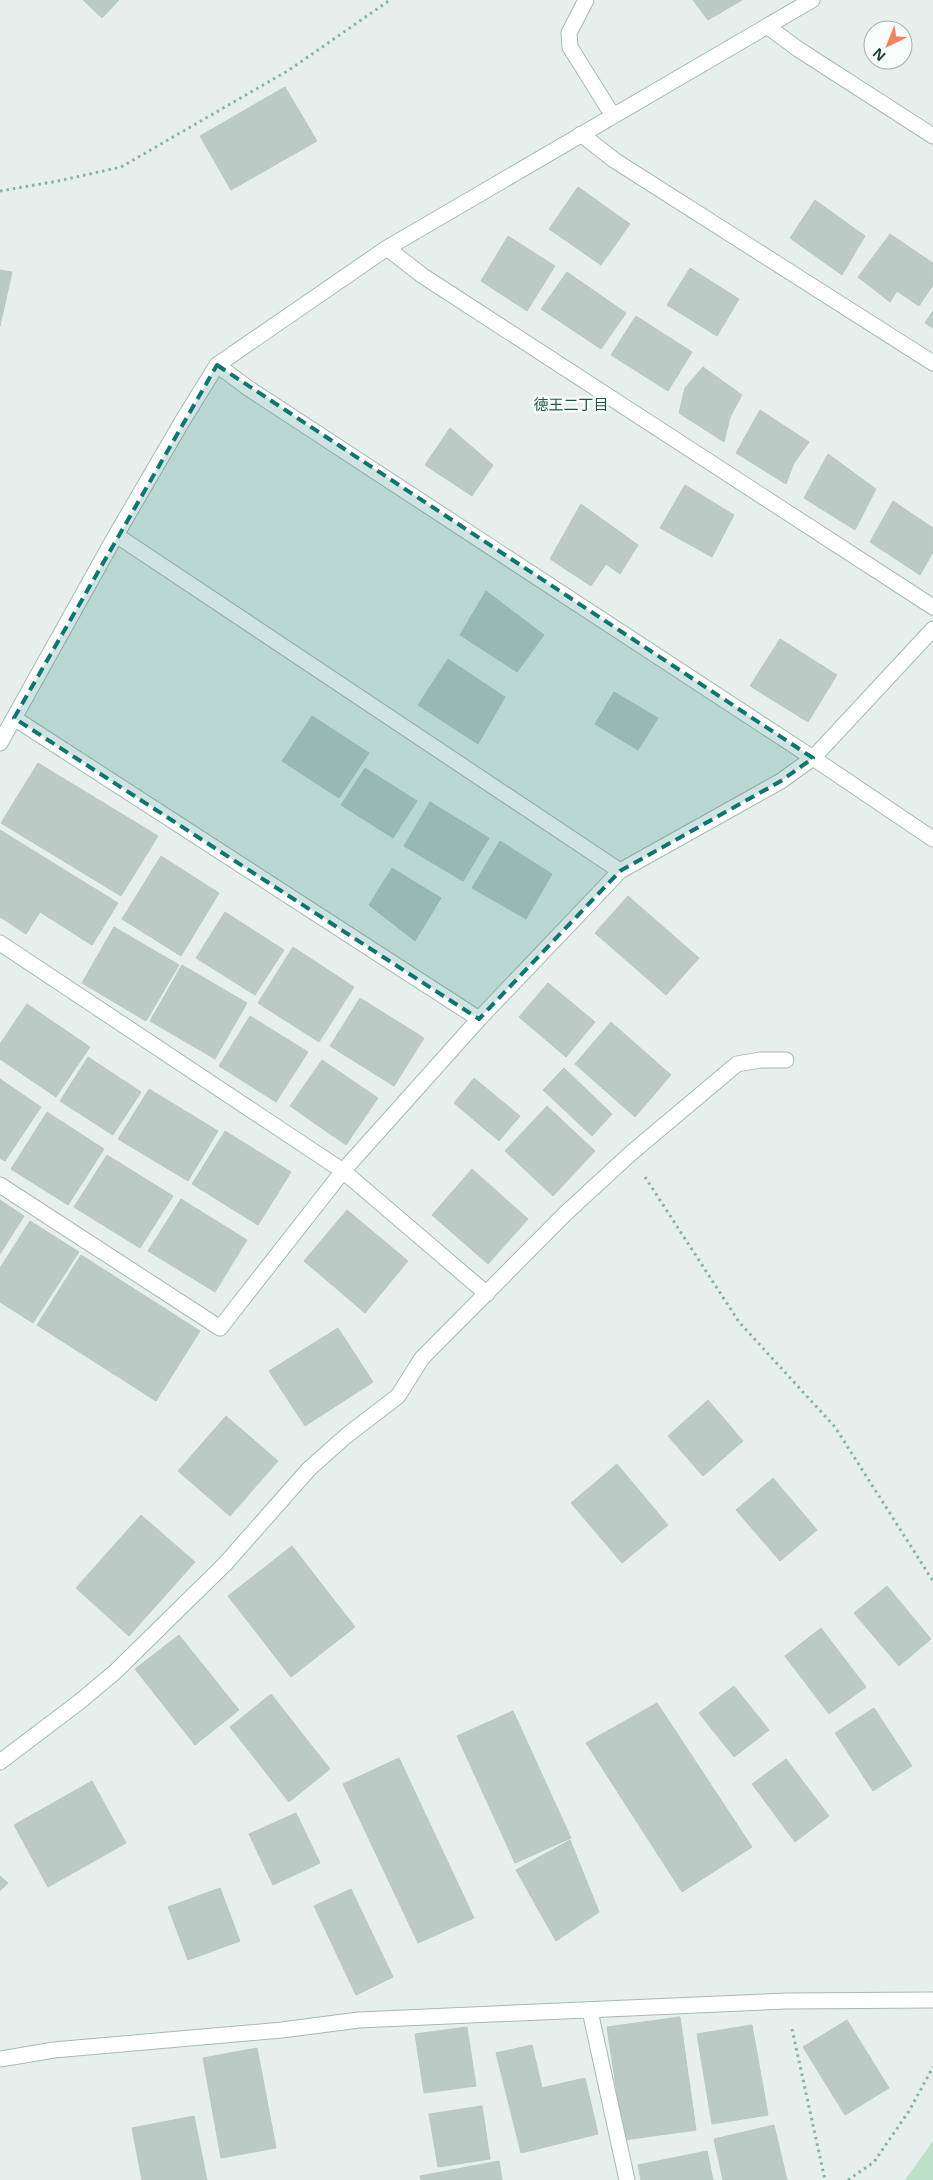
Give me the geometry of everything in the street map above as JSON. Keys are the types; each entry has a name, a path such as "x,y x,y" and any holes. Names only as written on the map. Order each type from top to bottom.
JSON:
{"street":[{"path":"586,0 569,33 570,48 613,116"},
{"path":"0,743 116,535 217,365 387,248 812,0"},
{"path":"767,26 798,49 933,136"},
{"path":"582,134 614,160 933,363"},
{"path":"387,248 423,276 933,607"},
{"path":"217,365 256,394 933,838"},
{"path":"116,535 620,871"},
{"path":"0,1184 220,1328 343,1171 480,1019 620,871 781,781 813,758 933,629"},
{"path":"14,718 480,1019"},
{"path":"0,943 343,1171 487,1294"},
{"path":"0,1762 115,1672 225,1564 309,1469 346,1436 398,1396 422,1358 566,1213 630,1154 736,1064 760,1060 786,1060"},
{"path":"0,2059 54,2050 282,2030 359,2020 786,2001 933,2000"},
{"path":"590,2011 627,2180"}],"path":[{"path":"0,191 121,167 289,70 390,0"},
{"path":"630,1154 739,1322 835,1427 933,1581"},
{"path":"786,2001 825,2180"},
{"path":"848,2180 874,2162 909,2111 933,2067"}],"highlighted area":[{"path":"217,365 813,758 781,781 620,871 479,1019 14,718"}],"green space":[{"path":"933,2141 933,2180 905,2180"}],"building":[{"path":"83,0 119,0 102,18"},
{"path":"693,0 742,0 708,20"},
{"path":"285,87 317,141 231,190 200,136"},
{"path":"578,187 630,224 601,265 549,229"},
{"path":"815,200 865,236 842,275 790,238"},
{"path":"890,234 933,263 933,285 919,306 897,291 890,302 858,277"},
{"path":"508,236 555,266 527,311 481,281"},
{"path":"690,268 739,299 717,336 667,305"},
{"path":"0,270 12,272 0,326"},
{"path":"567,272 626,313 601,349 541,309"},
{"path":"933,311 933,328 925,323"},
{"path":"636,316 692,352 668,391 611,355"},
{"path":"703,367 742,395 730,417 724,442 679,413 685,388"},
{"path":"760,410 809,442 794,463 786,484 736,453"},
{"path":"450,428 493,465 472,496 425,465"},
{"path":"828,454 876,489 855,530 804,498"},
{"path":"685,485 734,515 712,557 660,528"},
{"path":"893,501 933,528 933,552 920,575 870,542"},
{"path":"581,504 638,545 620,574 606,564 591,586 550,559"},
{"path":"486,591 544,635 517,672 460,635"},
{"path":"780,639 837,675 808,722 750,686"},
{"path":"448,659 505,697 478,744 418,705"},
{"path":"614,692 658,718 638,750 595,724"},
{"path":"312,716 369,753 339,798 282,761"},
{"path":"38,763 158,836 121,896 1,823"},
{"path":"365,768 417,801 393,838 341,805"},
{"path":"430,802 489,838 463,881 404,846"},
{"path":"0,830 118,903 92,945 40,912 26,934 0,917"},
{"path":"500,841 552,874 526,919 472,888"},
{"path":"161,856 219,893 181,956 122,919"},
{"path":"392,868 441,898 415,941 369,905"},
{"path":"628,896 699,958 666,995 595,933"},
{"path":"225,912 284,950 255,995 196,958"},
{"path":"114,927 179,965 146,1021 82,983"},
{"path":"293,947 354,987 319,1042 258,1003"},
{"path":"182,965 247,1003 215,1059 150,1021"},
{"path":"548,983 595,1022 566,1057 519,1017"},
{"path":"360,998 424,1038 394,1086 330,1046"},
{"path":"27,1004 90,1047 56,1097 0,1059 0,1044"},
{"path":"250,1016 308,1052 276,1102 219,1066"},
{"path":"611,1022 671,1075 635,1117 575,1064"},
{"path":"88,1057 141,1092 113,1135 60,1101"},
{"path":"322,1060 378,1098 346,1145 290,1106"},
{"path":"564,1068 612,1114 592,1136 543,1090"},
{"path":"474,1078 520,1116 499,1141 454,1103"},
{"path":"0,1079 41,1107 5,1161 0,1158"},
{"path":"149,1089 218,1131 188,1181 118,1139"},
{"path":"547,1106 595,1151 553,1196 505,1151"},
{"path":"47,1112 104,1149 68,1205 11,1169"},
{"path":"225,1131 291,1172 258,1225 192,1184"},
{"path":"107,1155 173,1196 140,1248 74,1207"},
{"path":"472,1169 528,1219 488,1264 432,1215"},
{"path":"181,1199 247,1240 215,1292 148,1251"},
{"path":"0,1200 24,1216 0,1254"},
{"path":"347,1210 408,1261 365,1313 304,1261"},
{"path":"30,1221 79,1252 33,1323 0,1302 0,1268"},
{"path":"81,1255 200,1331 156,1401 37,1325"},
{"path":"338,1328 373,1382 305,1426 269,1371"},
{"path":"708,1400 743,1441 703,1476 668,1436"},
{"path":"226,1416 278,1461 230,1516 178,1471"},
{"path":"617,1464 668,1525 622,1563 571,1503"},
{"path":"773,1478 817,1530 780,1561 736,1510"},
{"path":"141,1515 195,1562 129,1636 76,1588"},
{"path":"292,1546 355,1627 291,1677 228,1596"},
{"path":"887,1586 931,1639 899,1666 854,1613"},
{"path":"821,1628 866,1687 829,1714 785,1656"},
{"path":"179,1635 239,1710 195,1745 135,1669"},
{"path":"734,1686 769,1730 734,1757 699,1713"},
{"path":"271,1694 330,1769 289,1802 230,1727"},
{"path":"657,1703 752,1847 682,1892 586,1743"},
{"path":"874,1708 912,1766 873,1791 835,1733"},
{"path":"513,1711 571,1838 515,1863 457,1736"},
{"path":"399,1758 474,1918 418,1943 343,1784"},
{"path":"786,1759 829,1816 795,1842 752,1784"},
{"path":"92,1781 126,1843 48,1887 14,1825"},
{"path":"296,1813 320,1863 273,1885 249,1834"},
{"path":"570,1840 599,1912 556,1941 516,1870"},
{"path":"0,1876 8,1883 0,1891"},
{"path":"220,1888 240,1941 188,1960 168,1907"},
{"path":"351,1889 393,1977 356,1995 314,1906"},
{"path":"680,2017 696,2130 624,2140 607,2027"},
{"path":"847,2020 889,2088 845,2115 803,2047"},
{"path":"752,2025 768,2115 712,2124 697,2034"},
{"path":"467,2027 476,2086 424,2093 415,2034"},
{"path":"532,2045 542,2088 585,2078 598,2134 521,2153 496,2053"},
{"path":"257,2048 276,2148 221,2158 203,2058"},
{"path":"482,2106 490,2159 438,2167 429,2114"},
{"path":"194,2116 207,2180 142,2180 132,2128"},
{"path":"774,2125 787,2180 723,2180 714,2139"},
{"path":"707,2151 713,2180 641,2180 638,2165"},
{"path":"499,2161 502,2180 421,2180 420,2176"}],"district":[{"name":"徳王二丁目","path":"571,404"}]}
